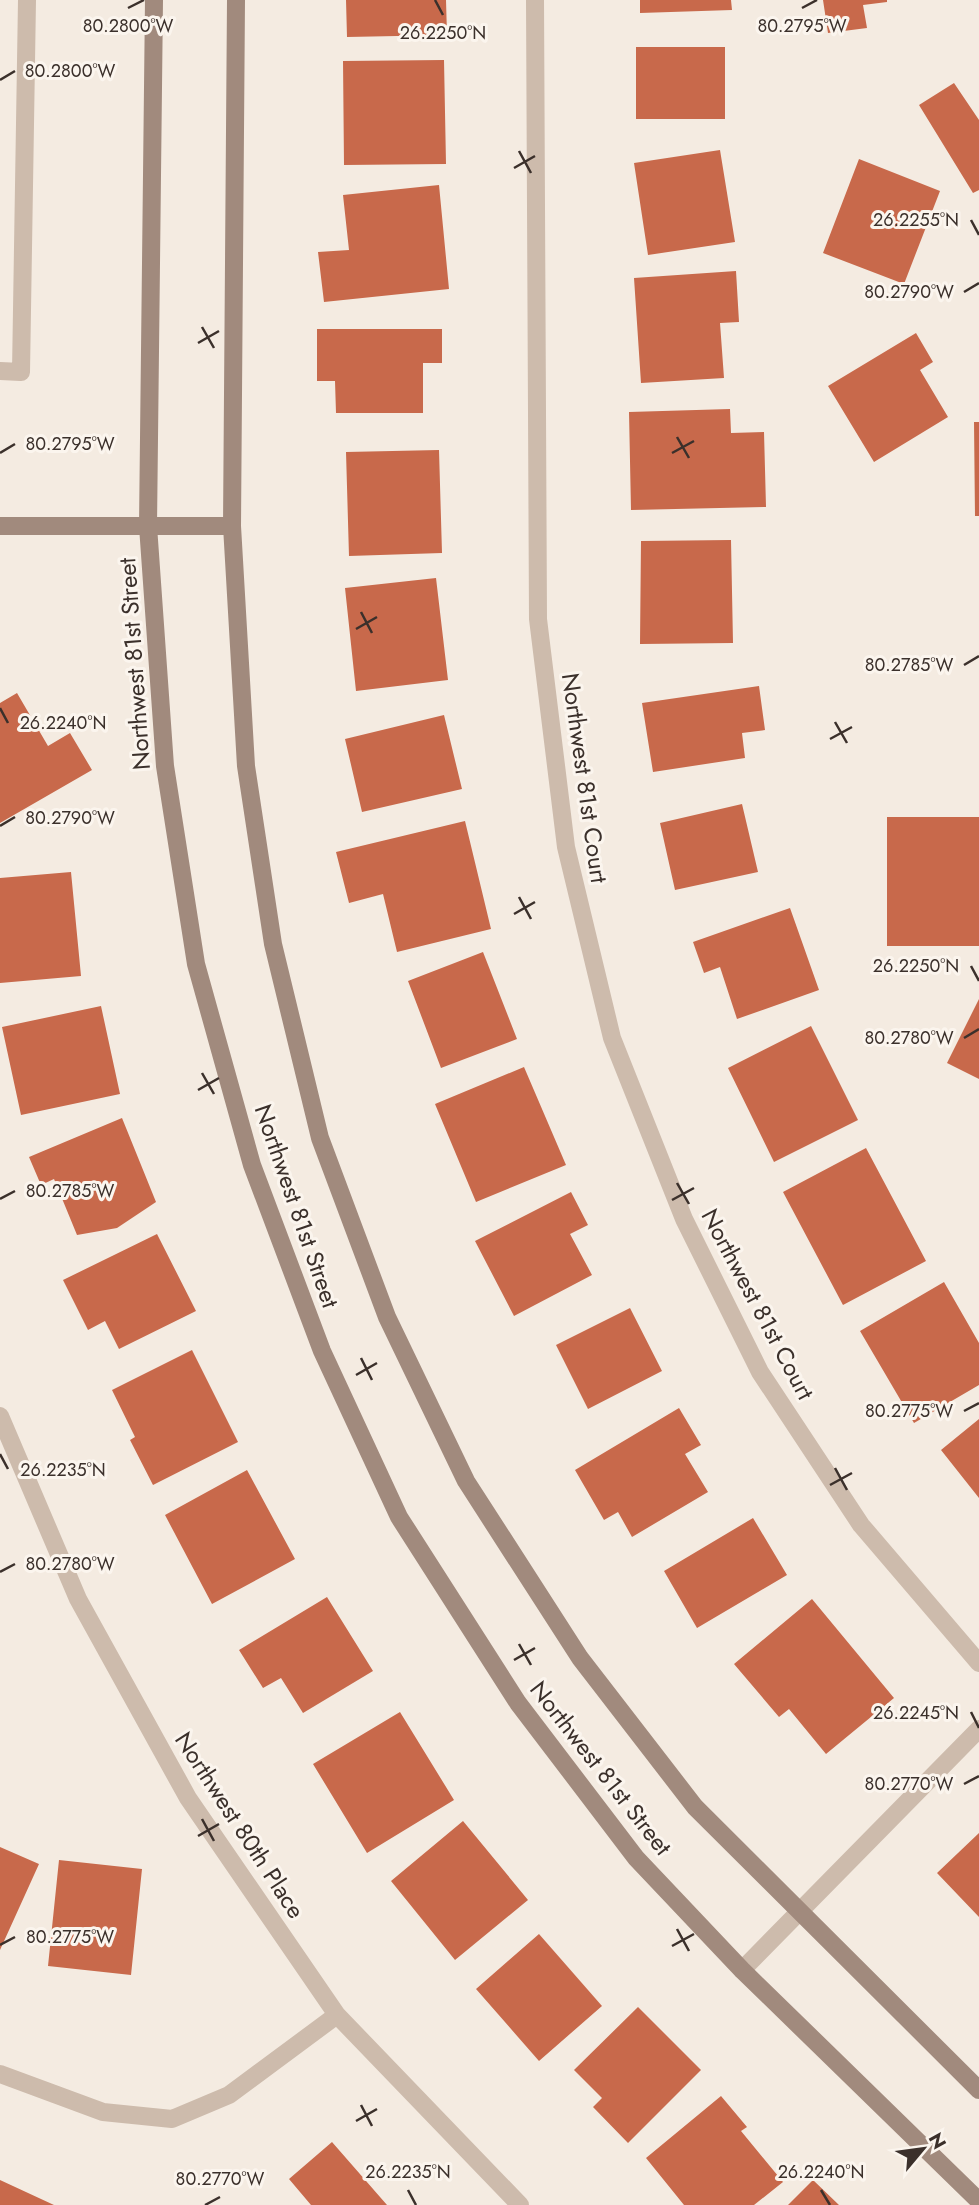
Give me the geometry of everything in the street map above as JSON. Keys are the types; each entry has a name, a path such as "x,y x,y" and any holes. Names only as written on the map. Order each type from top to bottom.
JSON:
{"street":[{"path":"0,371 21,372 27,0"},
{"name":"Northwest 81st Street","path":"154,0 149,526 165,766 196,964 252,1165 323,1351 399,1517 518,1703 636,1858 742,1970 979,2201"},
{"name":"Northwest 81st Street","path":"236,0 232,526 246,766 272,944 320,1138 387,1317 467,1481 580,1658 695,1807 979,2090"},
{"name":"Northwest 81st Court","path":"535,0 538,619 566,848 612,1038 684,1219 760,1372 861,1525 979,1663"},
{"path":"0,526 232,526"},
{"name":"Northwest 80th Place","path":"0,1416 78,1599 188,1798 337,2015 520,2205"},
{"path":"742,1970 979,1729"},
{"path":"0,2074 103,2112 172,2119 229,2095 337,2015"}],"building":[{"path":"346,0 446,0 447,35 347,37"},
{"path":"640,0 731,0 732,10 640,13"},
{"path":"823,0 887,2 863,5 867,28 828,33"},
{"path":"636,47 725,47 725,119 636,119"},
{"path":"444,60 446,164 344,165 343,61"},
{"path":"954,83 979,120 979,190 973,193 919,105"},
{"path":"720,150 735,242 648,255 634,163"},
{"path":"859,159 940,191 904,284 823,253"},
{"path":"439,185 449,289 324,302 318,252 349,250 343,195"},
{"path":"736,271 739,322 720,323 724,378 641,383 634,278"},
{"path":"317,329 442,329 442,363 423,363 423,413 336,413 335,381 317,381"},
{"path":"916,333 933,362 920,370 948,417 874,462 828,386"},
{"path":"730,409 731,433 764,432 766,507 631,510 629,412"},
{"path":"974,422 979,422 979,516 975,516"},
{"path":"439,450 442,553 349,556 346,452"},
{"path":"731,540 733,643 640,644 641,541"},
{"path":"436,578 448,680 356,691 345,588"},
{"path":"759,686 765,730 742,733 745,758 653,772 642,703"},
{"path":"17,693 48,746 70,733 92,770 0,823 0,703"},
{"path":"444,715 462,789 362,812 345,739"},
{"path":"742,804 758,872 675,890 660,823"},
{"path":"887,817 979,817 979,946 887,946"},
{"path":"465,821 491,929 397,952 383,894 349,903 336,852"},
{"path":"71,872 81,976 0,983 0,878"},
{"path":"790,908 819,990 737,1019 720,967 704,973 693,942"},
{"path":"483,952 517,1039 441,1068 408,981"},
{"path":"979,999 979,1079 947,1063"},
{"path":"101,1006 120,1094 21,1115 2,1027"},
{"path":"811,1026 858,1120 774,1162 728,1068"},
{"path":"524,1067 566,1165 476,1202 435,1104"},
{"path":"122,1118 156,1202 117,1228 77,1235 54,1179 41,1185 29,1157"},
{"path":"866,1148 926,1261 843,1305 783,1192"},
{"path":"571,1192 588,1225 570,1234 592,1275 514,1316 475,1241"},
{"path":"157,1234 196,1311 119,1349 105,1321 88,1330 63,1280"},
{"path":"944,1282 979,1343 979,1385 914,1423 860,1331"},
{"path":"630,1308 662,1371 588,1409 556,1345"},
{"path":"192,1350 238,1442 153,1485 130,1440 135,1437 112,1390"},
{"path":"679,1408 701,1445 685,1454 708,1492 632,1537 618,1512 604,1520 575,1470"},
{"path":"979,1419 979,1498 941,1450"},
{"path":"247,1470 295,1559 212,1604 165,1515"},
{"path":"753,1518 787,1575 697,1628 664,1571"},
{"path":"327,1597 373,1671 303,1713 281,1678 263,1688 239,1650"},
{"path":"812,1599 894,1698 826,1754 789,1709 779,1717 734,1664"},
{"path":"400,1712 454,1800 367,1853 313,1764"},
{"path":"463,1821 528,1900 455,1960 391,1881"},
{"path":"979,1833 979,1917 937,1873"},
{"path":"0,1847 39,1864 0,1950"},
{"path":"59,1860 142,1869 131,1975 48,1966"},
{"path":"539,1934 602,2006 539,2061 476,1989"},
{"path":"638,2007 701,2070 628,2143 593,2107 602,2098 574,2070"},
{"path":"721,2096 747,2127 741,2131 783,2182 754,2205 684,2205 646,2158"},
{"path":"332,2142 387,2205 311,2205 289,2179"},
{"path":"0,2180 54,2205 0,2205"},
{"path":"813,2180 839,2205 788,2205"}]}
